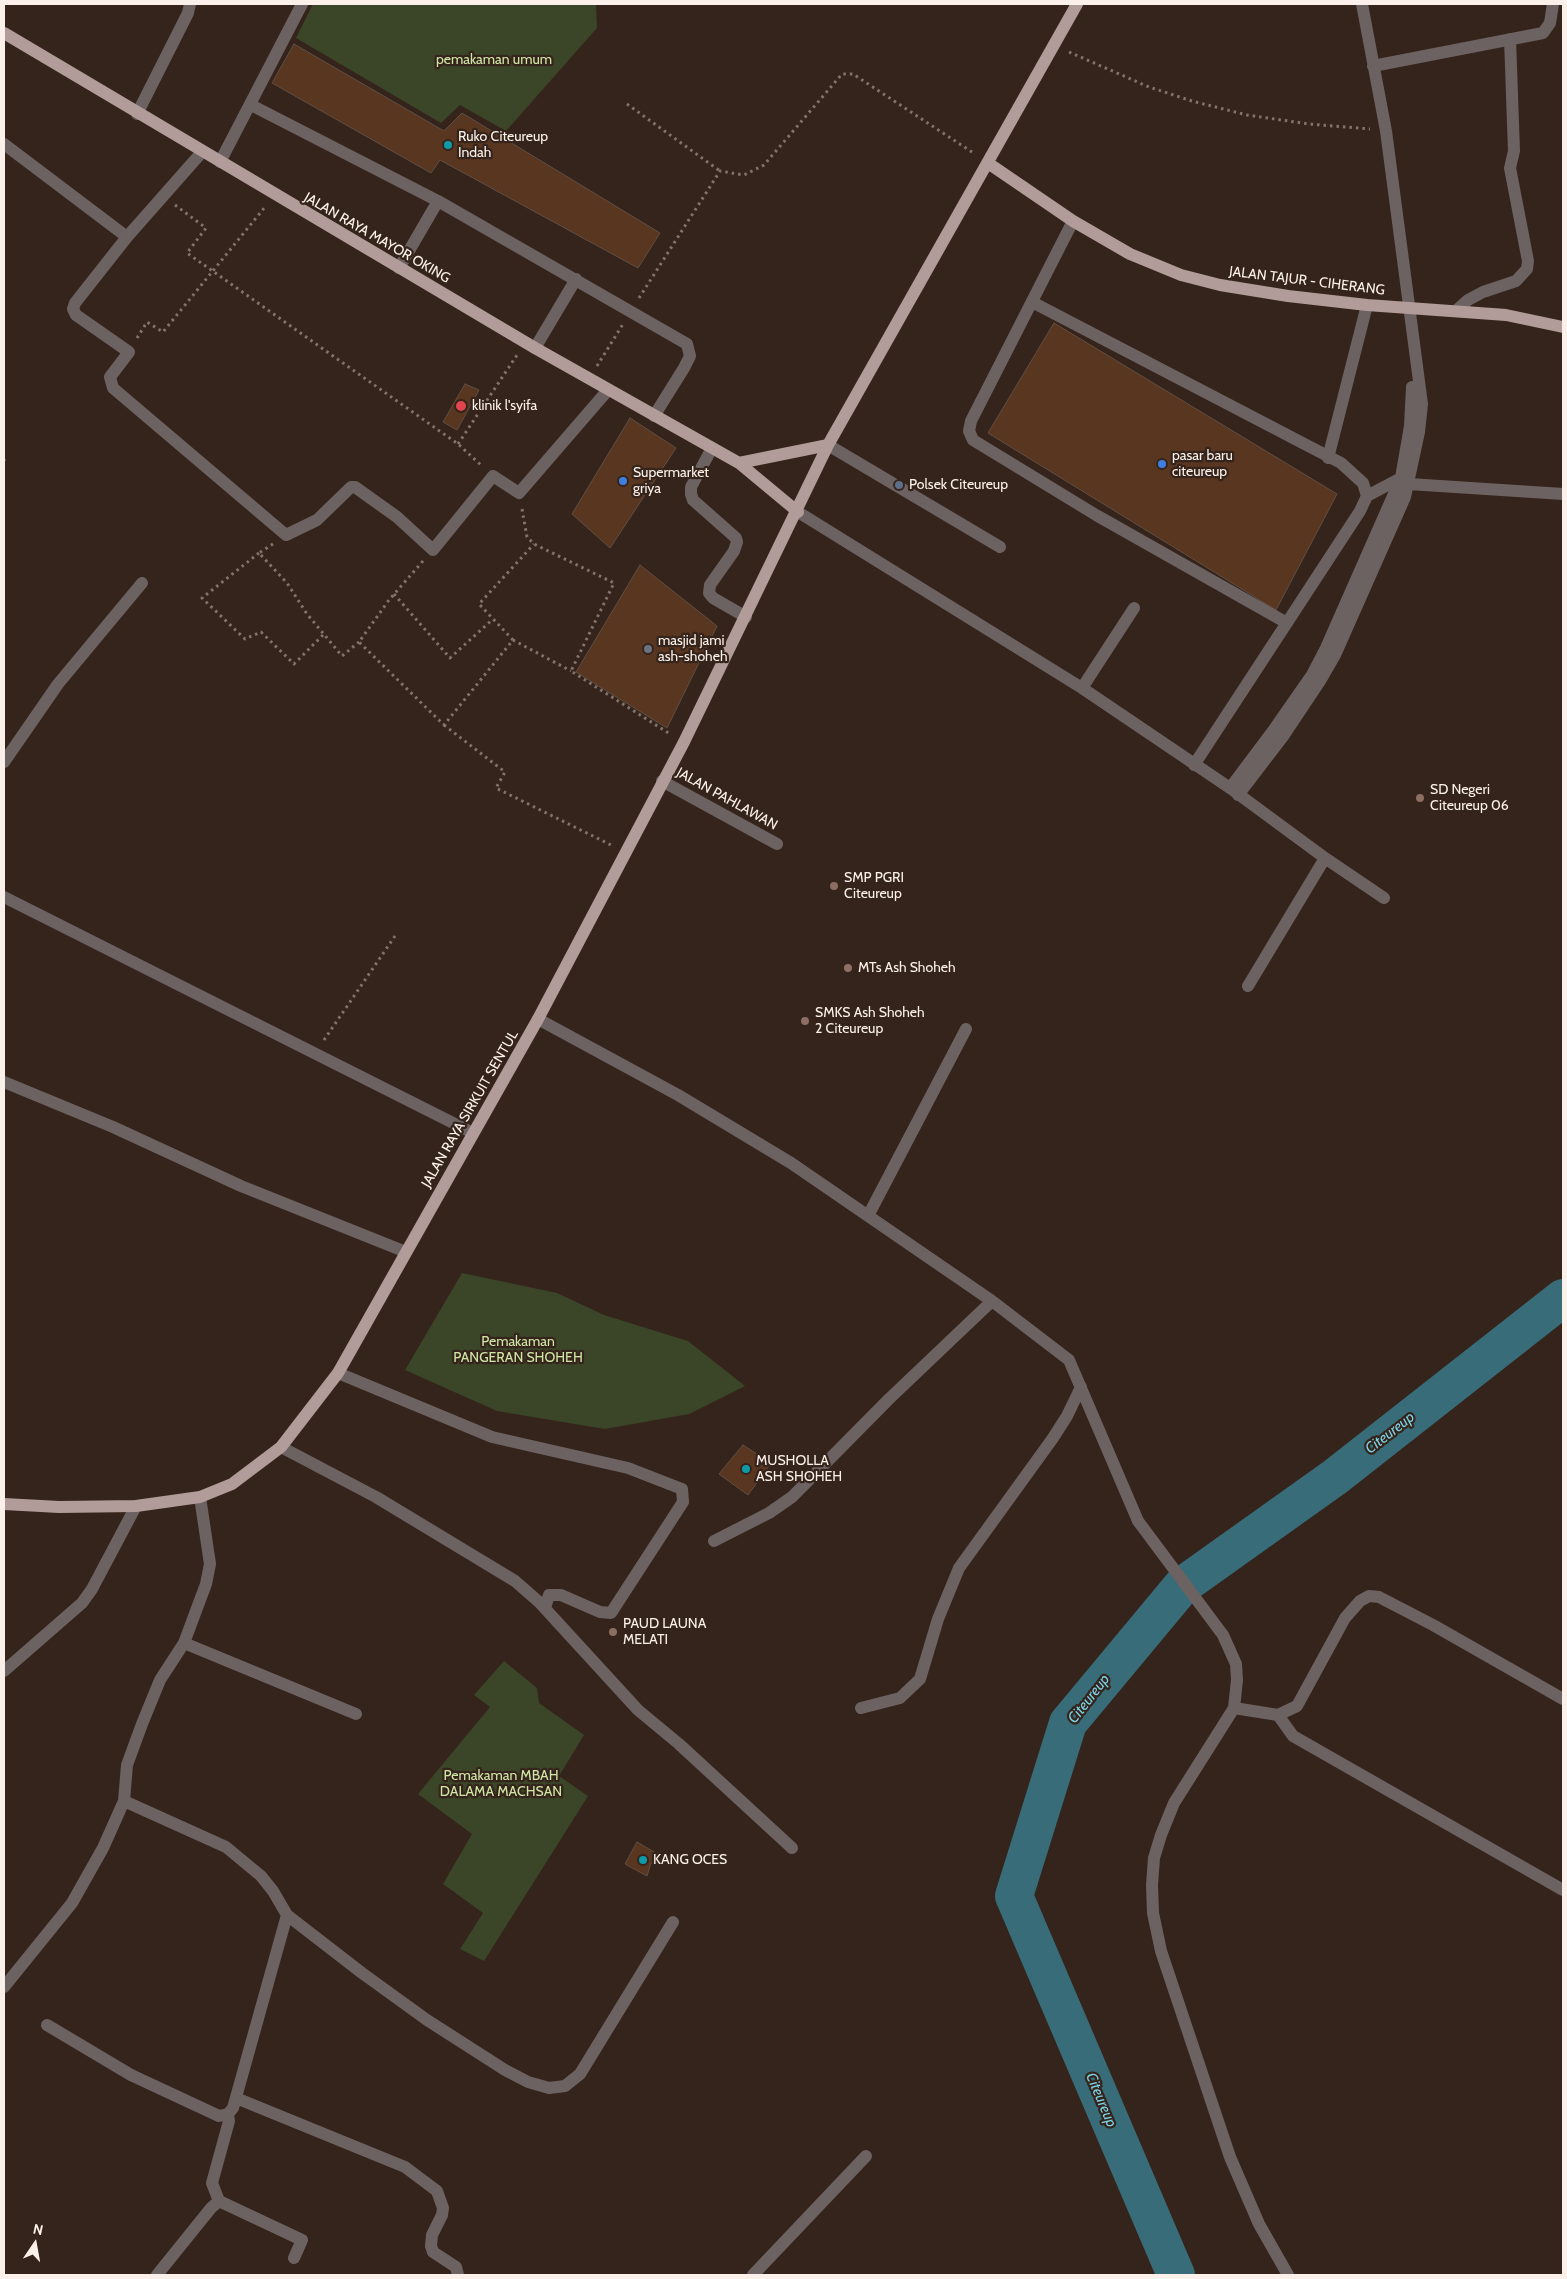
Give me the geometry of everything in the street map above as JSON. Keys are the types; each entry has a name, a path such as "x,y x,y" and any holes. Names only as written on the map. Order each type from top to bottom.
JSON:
{"main road":[{"name":"JALAN RAYA SIRKUIT SENTUL","path":"4,1504 88,1507 136,1506 200,1497 232,1484 281,1446 338,1372 538,1019 624,852 684,742 798,512 828,445 1077,4"},
{"name":"JALAN RAYA MAYOR OKING","path":"4,33 137,114 588,379 739,463 798,512"},
{"name":"JALAN TAJUR - CIHERANG","path":"988,163 1073,221 1130,254 1181,275 1220,285 1288,296 1366,305 1506,315 1563,326"},
{"path":"739,463 828,445"}],"street":[{"path":"137,114 188,13 190,4"},
{"path":"220,162 302,4"},
{"path":"1234,791 1284,735 1320,682 1335,655 1405,481 1414,397 1406,307 1386,131 1362,4"},
{"path":"1373,66 1543,33 1548,29 1553,4"},
{"path":"1457,310 1468,300 1483,292 1516,281 1527,269 1528,261 1510,168 1514,150 1510,39"},
{"path":"251,105 438,201 631,310 686,344 690,350 684,368 654,416"},
{"path":"4,144 127,237"},
{"path":"202,152 165,197 127,237 75,303 73,309 76,315 128,352 110,377 113,388 286,535 317,520 348,490 355,487 397,517 433,550 493,476 519,493 608,390"},
{"path":"399,268 438,201"},
{"path":"1073,221 971,421 969,432 973,440 1096,515 1286,623"},
{"path":"530,345 576,279"},
{"path":"1032,302 1328,458 1342,463 1363,483 1367,496 1360,511 1194,765"},
{"path":"1328,458 1366,305"},
{"path":"828,445 1000,547"},
{"path":"712,448 691,487 691,494 693,500 736,538 737,542 734,551 710,585 709,593 713,598 746,618"},
{"path":"1367,496 1405,481 1563,494"},
{"path":"798,512 1082,688 1234,791 1325,858 1384,898"},
{"path":"4,762 58,684 142,583"},
{"path":"1082,688 1134,608"},
{"name":"JALAN PAHLAWAN","path":"662,781 777,844"},
{"path":"1248,986 1325,858"},
{"path":"4,897 314,1055 473,1133"},
{"path":"538,1019 678,1095 791,1163 869,1214 992,1301 1069,1360 1138,1521 1223,1635 1236,1664 1237,1693 1234,1708 1174,1803 1154,1858 1152,1885 1153,1913 1161,1951 1230,2157 1258,2224 1288,2275"},
{"path":"869,1214 966,1029"},
{"path":"4,1082 113,1127 241,1186 406,1252"},
{"path":"714,1541 769,1513 792,1497 889,1399 992,1301"},
{"path":"338,1372 492,1437 628,1468 682,1488 683,1502 611,1613 600,1612 561,1595 549,1595 545,1608"},
{"path":"861,1708 900,1698 920,1679 938,1619 959,1568 1053,1438 1067,1416 1081,1387"},
{"path":"281,1446 376,1497 506,1576 545,1608 638,1710 679,1744 792,1848"},
{"path":"4,1987 72,1903 103,1848 124,1801 127,1765 142,1724 160,1680 184,1643 206,1584 210,1564 200,1497"},
{"path":"4,1671 82,1603 92,1589 136,1506"},
{"path":"1234,1708 1278,1715 1297,1706 1345,1618 1360,1601 1368,1596 1379,1597 1433,1625 1563,1699"},
{"path":"184,1643 356,1714"},
{"path":"1278,1715 1293,1736 1563,1890"},
{"path":"124,1801 226,1847 261,1876 273,1891 287,1915 427,2020 505,2070 528,2082 549,2088 565,2086 580,2074 673,1922"},
{"path":"47,2026 131,2075 219,2116 228,2114 233,2108 236,2098 287,1915"},
{"path":"236,2098 405,2167 437,2191 443,2208 442,2216 432,2235 431,2246 433,2252 456,2267 458,2275"},
{"path":"228,2114 229,2121 212,2182 219,2201 302,2240 294,2258"},
{"path":"753,2275 866,2156"},
{"path":"157,2275 211,2208 219,2201"}],"path":[{"path":"1055,45 1149,87 1192,101 1256,116 1309,124 1386,131"},
{"path":"627,104 720,171 744,175 764,165 839,77 849,73 916,114 988,163"},
{"path":"588,379 720,171"},
{"path":"128,352 147,322 164,332 274,195"},
{"path":"165,197 206,228 187,252 458,444 493,476"},
{"path":"458,444 530,345"},
{"path":"519,493 527,537 534,544 614,583 570,671"},
{"path":"286,535 259,553 202,598 245,639 261,632 294,664 324,634"},
{"path":"534,544 479,604 513,640 570,671 684,742"},
{"path":"259,553 287,583 307,614 342,656 359,642 394,594 433,550"},
{"path":"394,594 450,658 493,619"},
{"path":"444,726 513,640"},
{"path":"359,642 444,726 505,772 496,788 624,852"},
{"path":"314,1055 336,1020 395,936"}],"green space":[{"name":"pemakaman umum","path":"313,4 596,4 597,28 506,131 460,105 441,123 296,38"},
{"name":"Pemakaman PANGERAN SHOHEH","path":"462,1273 557,1293 604,1315 688,1341 745,1386 689,1414 605,1429 497,1411 405,1370"},
{"name":"Pemakaman MBAH DALAMA MACHSAN","path":"504,1661 537,1688 539,1703 584,1735 559,1776 588,1796 484,1961 460,1949 483,1913 443,1884 472,1834 418,1794 490,1707 474,1695"}],"building":[{"name":"Ruko Citeureup Indah","path":"294,44 444,131 462,113 660,233 638,268 440,160 431,173 272,83"},
{"name":"pasar baru citeureup","path":"1054,323 1337,494 1276,610 988,433"},
{"name":"klinik l'syifa","path":"465,384 479,390 457,430 443,422"},
{"name":"Supermarket griya","path":"630,418 676,448 610,548 572,514"},
{"name":"masjid jami ash-shoheh","path":"640,565 717,626 667,728 576,672"},
{"name":"MUSHOLLA ASH SHOHEH","path":"743,1445 771,1463 748,1495 719,1474"},
{"name":"KANG OCES","path":"637,1842 661,1856 658,1865 651,1863 647,1876 625,1864"}],"waterway":[{"name":"Citeureup","path":"1176,2275 1014,1896 1068,1723 1182,1586 1335,1477 1563,1298"}],"place":[{"name":"Ruko Citeureup Indah","path":"448,145"},
{"name":"klinik l'syifa","path":"461,406"},
{"name":"pasar baru citeureup","path":"1162,464"},
{"name":"Supermarket griya","path":"623,481"},
{"name":"Polsek Citeureup","path":"899,485"},
{"name":"masjid jami ash-shoheh","path":"648,649"},
{"name":"SD Negeri Citeureup 06","path":"1420,798"},
{"name":"SMP PGRI Citeureup","path":"834,886"},
{"name":"MTs Ash Shoheh","path":"848,968"},
{"name":"SMKS Ash Shoheh 2 Citeureup","path":"805,1021"},
{"name":"MUSHOLLA ASH SHOHEH","path":"746,1469"},
{"name":"PAUD LAUNA MELATI","path":"613,1632"},
{"name":"KANG OCES","path":"643,1860"}]}
